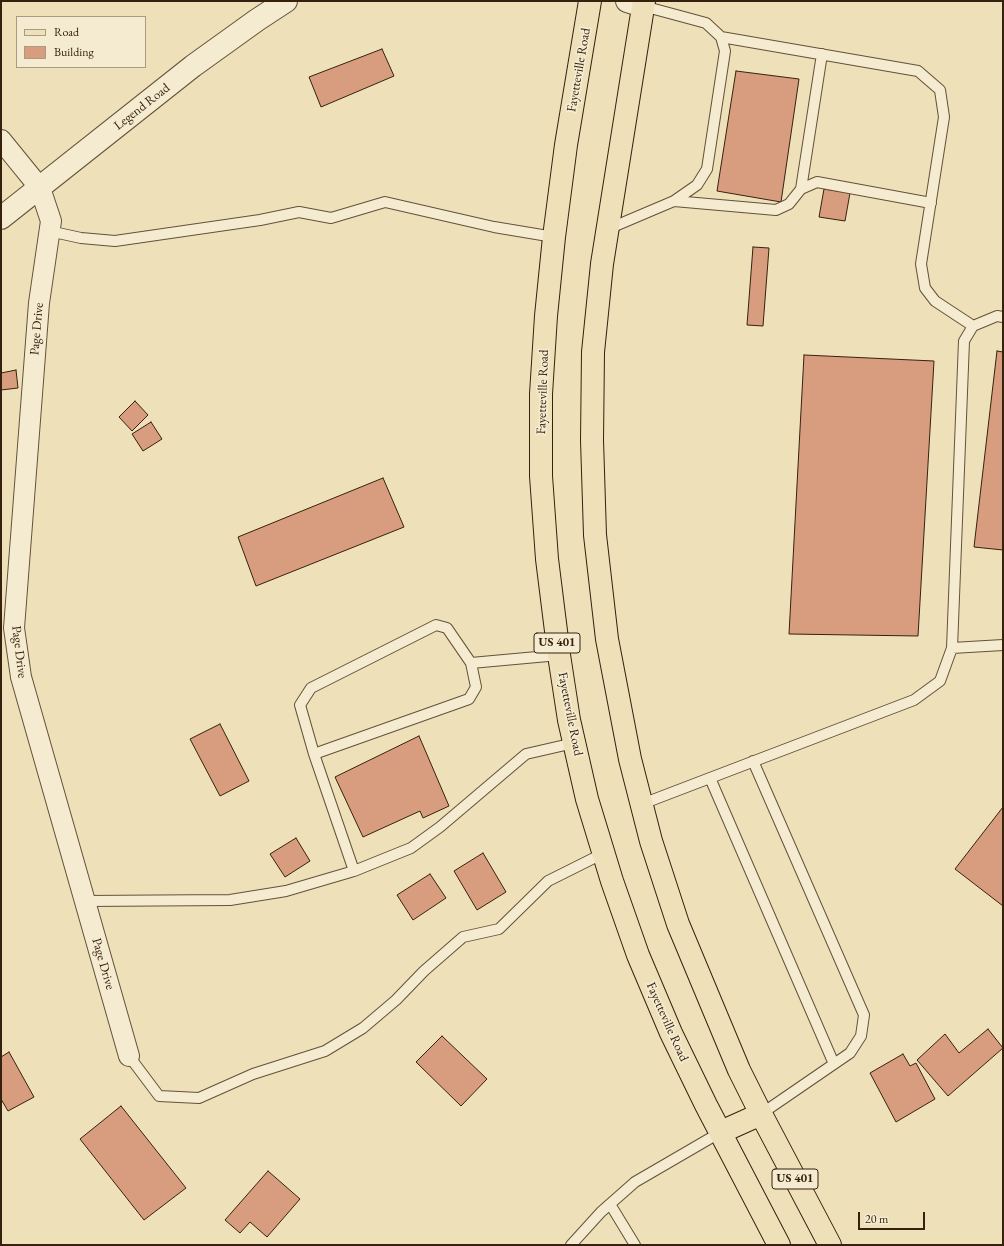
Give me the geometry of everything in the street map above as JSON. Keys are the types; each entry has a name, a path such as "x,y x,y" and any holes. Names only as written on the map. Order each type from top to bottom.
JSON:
{"main road":[{"name":"Fayetteville Road","path":"590,1 566,145 554,237 546,316 541,394 541,476 546,559 559,655 569,720 587,798 612,881 644,970 671,1033 706,1105 779,1245"},
{"name":"US 401","path":"638,3 602,264 593,352 592,440 595,535 607,639 630,759 651,841 678,924 739,1070 830,1245"},
{"path":"721,1132 761,1114"}],"street":[{"name":"Legend Road","path":"1,218 193,66 286,1"},
{"path":"1,140 40,188"},
{"name":"Page Drive","path":"40,188 51,221 39,303 14,628 21,677 129,1056"}],"lane":[{"path":"607,229 674,200 697,185 706,169 725,51 721,37 706,23 638,3"},
{"path":"721,37 918,71 940,90 944,118 921,264 925,288 935,301 973,326"},
{"path":"801,189 822,54"},
{"path":"674,200 776,210 789,204 801,189 817,182 931,203"},
{"path":"49,232 81,238 115,241 260,220 299,212 331,218 385,202 494,227 554,237"},
{"path":"642,804 914,700 940,681 952,648 964,341 973,326 997,316 1003,317"},
{"path":"314,754 468,699 476,687 470,663 448,628 436,625 311,688 300,705 314,754 354,870"},
{"path":"952,648 1003,645"},
{"path":"470,663 559,655"},
{"path":"85,900 230,900 286,891 354,870 410,848 440,827 526,754 574,743"},
{"path":"753,761 864,1015 861,1036 850,1053 761,1114"},
{"path":"710,778 834,1064"},
{"path":"129,1056 159,1096 199,1098 252,1074 325,1051 363,1028 396,1000 424,971 463,937 499,929 548,881 604,853"},
{"path":"571,1245 601,1212 635,1182 721,1132"},
{"path":"610,1204 635,1245"}],"building":[{"path":"382,49 394,76 321,107 309,77"},
{"path":"736,71 799,79 781,202 717,191"},
{"path":"824,189 850,193 845,221 819,217"},
{"path":"753,247 769,248 763,326 747,325"},
{"path":"997,351 1003,352 1003,550 974,547"},
{"path":"804,355 934,361 918,636 789,634"},
{"path":"16,370 18,388 1,390 1,373"},
{"path":"135,401 148,415 132,431 119,417"},
{"path":"151,422 162,439 143,451 132,434"},
{"path":"383,478 404,527 256,586 238,537"},
{"path":"220,724 249,781 220,796 190,739"},
{"path":"419,736 449,806 423,818 420,811 363,837 335,777"},
{"path":"1003,807 1003,906 955,869"},
{"path":"296,838 310,861 285,877 270,854"},
{"path":"483,853 506,892 477,910 454,871"},
{"path":"430,874 446,898 413,920 397,895"},
{"path":"988,1029 1003,1048 948,1096 917,1060 945,1034 959,1053"},
{"path":"442,1036 487,1079 461,1106 416,1062"},
{"path":"9,1052 34,1097 8,1111 1,1099 1,1057"},
{"path":"903,1054 910,1066 916,1063 935,1099 896,1122 870,1073"},
{"path":"121,1106 186,1188 144,1220 80,1139"},
{"path":"268,1171 300,1199 267,1237 250,1222 240,1233 225,1220"}]}
